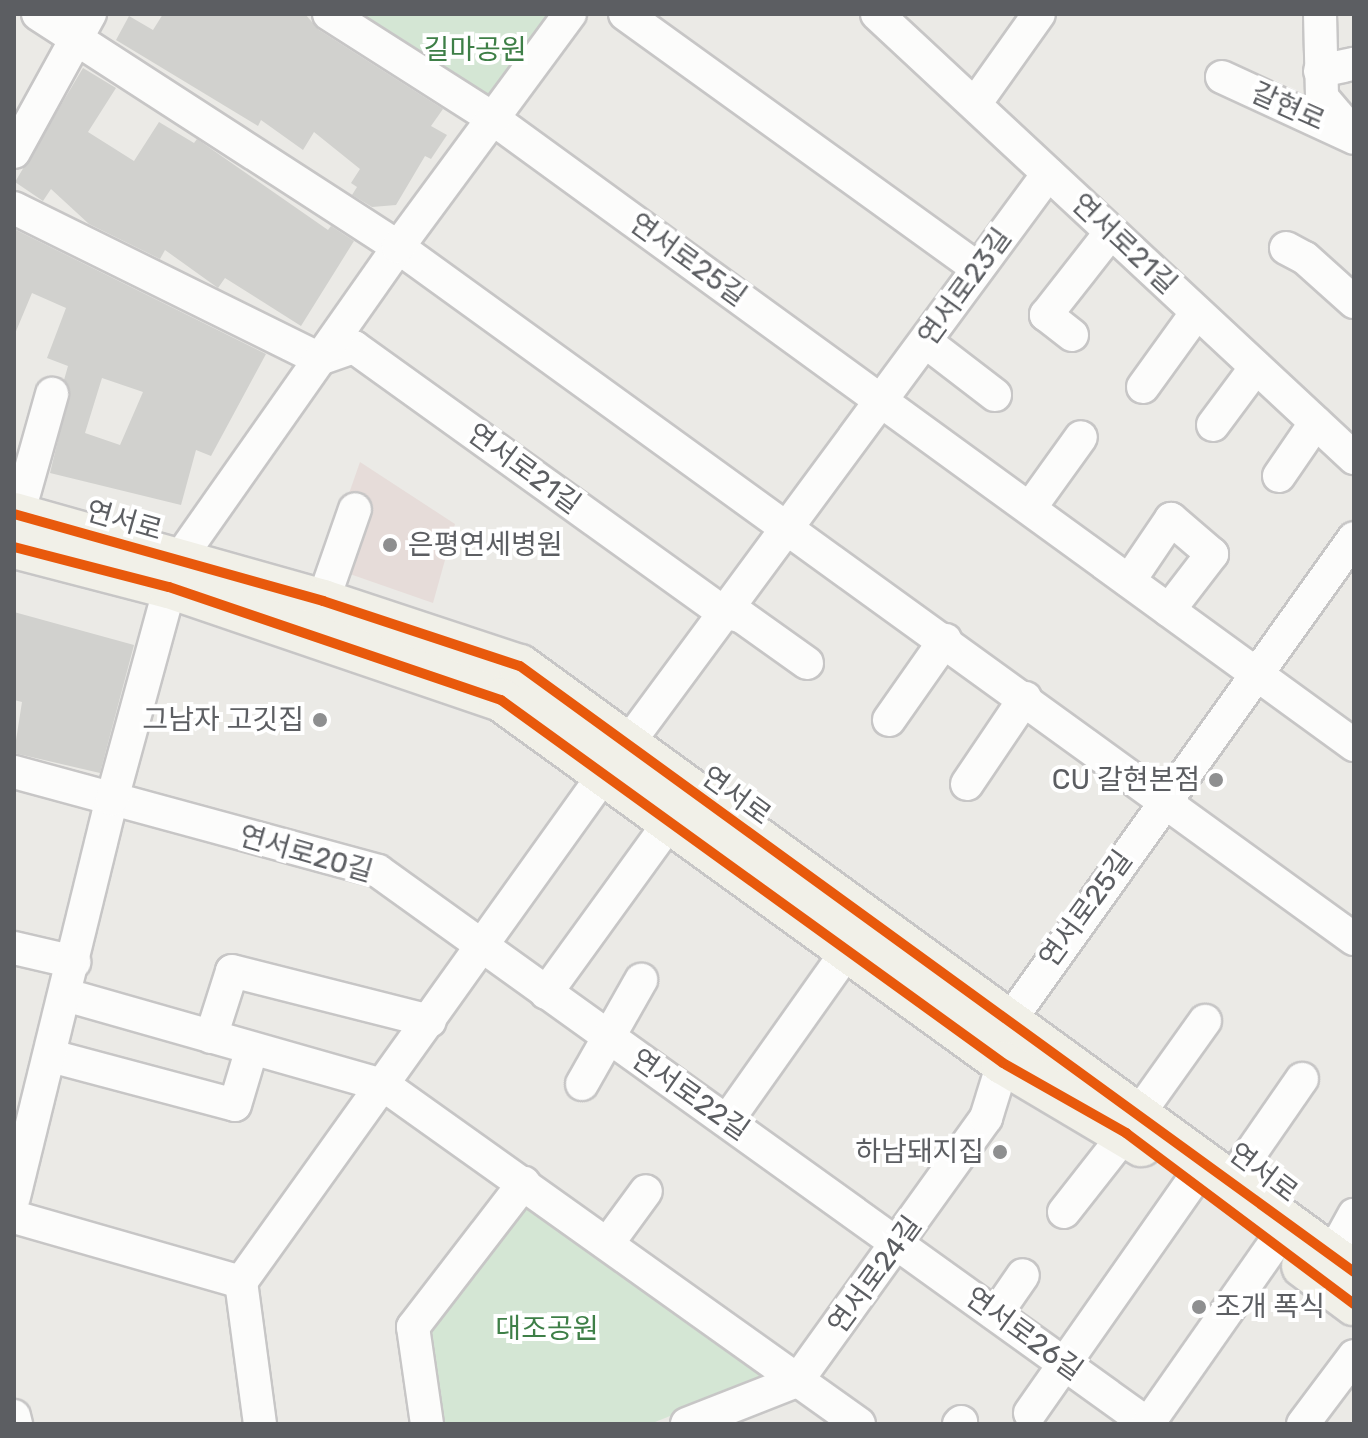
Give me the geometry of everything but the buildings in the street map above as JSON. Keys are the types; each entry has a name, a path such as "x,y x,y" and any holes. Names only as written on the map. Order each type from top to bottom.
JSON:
{"main road":[{"name":"연서로","path":"15,525 173,575 501,700 615,761 1010,1020 1133,1123 1212,1181 1343,1263"},
{"name":"연서로","path":"173,575 323,601 520,666 615,761 669,823 1003,1063 1133,1123"},
{"name":"연서로","path":"1212,1181 1274,1244 1354,1304"}],"street":[{"path":"38,14 83,26 398,247 1354,939"},
{"path":"329,14 492,118"},
{"path":"14,1197 112,799 173,575 398,247 570,14"},
{"path":"625,14 978,269"},
{"path":"881,16 975,104 1039,14"},
{"name":"갈현로","path":"1320,14 1322,97 1354,137"},
{"path":"14,152 83,26"},
{"name":"갈현로","path":"1320,71 1354,64"},
{"name":"갈현로","path":"1222,77 1354,137"},
{"name":"연서로21길","path":"975,104 1354,458"},
{"name":"연서로25길","path":"492,118 883,401"},
{"name":"연서로23길","path":"615,761 786,525 883,401 1048,174"},
{"path":"14,208 319,359"},
{"path":"1072,335 1046,315 1111,232"},
{"path":"1286,248 1305,258 1354,302"},
{"path":"1143,387 1197,312"},
{"path":"926,342 995,395"},
{"name":"연서로21길","path":"319,359 354,347 723,612"},
{"path":"1213,425 1256,367"},
{"path":"15,525 52,394"},
{"path":"883,401 1354,745"},
{"path":"1279,476 1316,422"},
{"path":"1030,508 1081,437"},
{"path":"323,601 355,509"},
{"path":"1129,581 1171,519 1212,554 1169,610"},
{"name":"연서로25길","path":"1010,1020 1351,547"},
{"path":"723,612 741,616 807,663"},
{"path":"889,720 945,640"},
{"path":"967,784 1025,698"},
{"path":"260,1424 241,1282 385,1086 615,761"},
{"name":"연서로20길","path":"14,772 378,871 481,947"},
{"path":"546,993 669,823"},
{"name":"연서로22길","path":"481,947 900,1243"},
{"path":"14,948 74,962"},
{"path":"727,1121 848,950"},
{"path":"211,1037 232,971 430,1021"},
{"path":"582,1084 609,1038 612,1024 641,980"},
{"path":"66,995 385,1086 859,1424"},
{"path":"1064,1212 1133,1123 1205,1021"},
{"path":"51,1056 235,1105 252,1048"},
{"name":"연서로24길","path":"797,1381 900,1243 986,1118 1003,1063"},
{"path":"1212,1181 1302,1079"},
{"name":"연서로","path":"1030,1413 1212,1181"},
{"path":"427,1424 413,1327 524,1183"},
{"path":"608,1243 646,1191"},
{"path":"1343,1263 1354,1215"},
{"path":"14,1217 241,1282"},
{"name":"연서로26길","path":"900,1243 1148,1424"},
{"name":"연서로","path":"1148,1424 1274,1244"},
{"path":"996,1314 1023,1275"},
{"path":"1303,1424 1354,1356"},
{"path":"687,1424 797,1381"},
{"path":"14,1416 16,1424"}],"shaded area":[{"name":"은평연세병원","path":"360,462 455,524 433,603 324,565"}],"green space":[{"name":"길마공원","path":"368,14 549,14 485,100 363,23"},
{"name":"대조공원","path":"527,1197 771,1376 650,1424 438,1424 426,1334"}],"cycle path":[{"path":"14,514 323,601 520,666 1354,1272"},
{"path":"14,547 169,587 501,700 1003,1063 1126,1133 1354,1304"}],"place":[{"name":"은평연세병원","path":"390,545"},
{"name":"그남자 고깃집","path":"320,720"},
{"name":"CU 갈현본점","path":"1216,780"},
{"name":"하남돼지집","path":"1000,1152"},
{"name":"조개 폭식","path":"1199,1307"}]}
